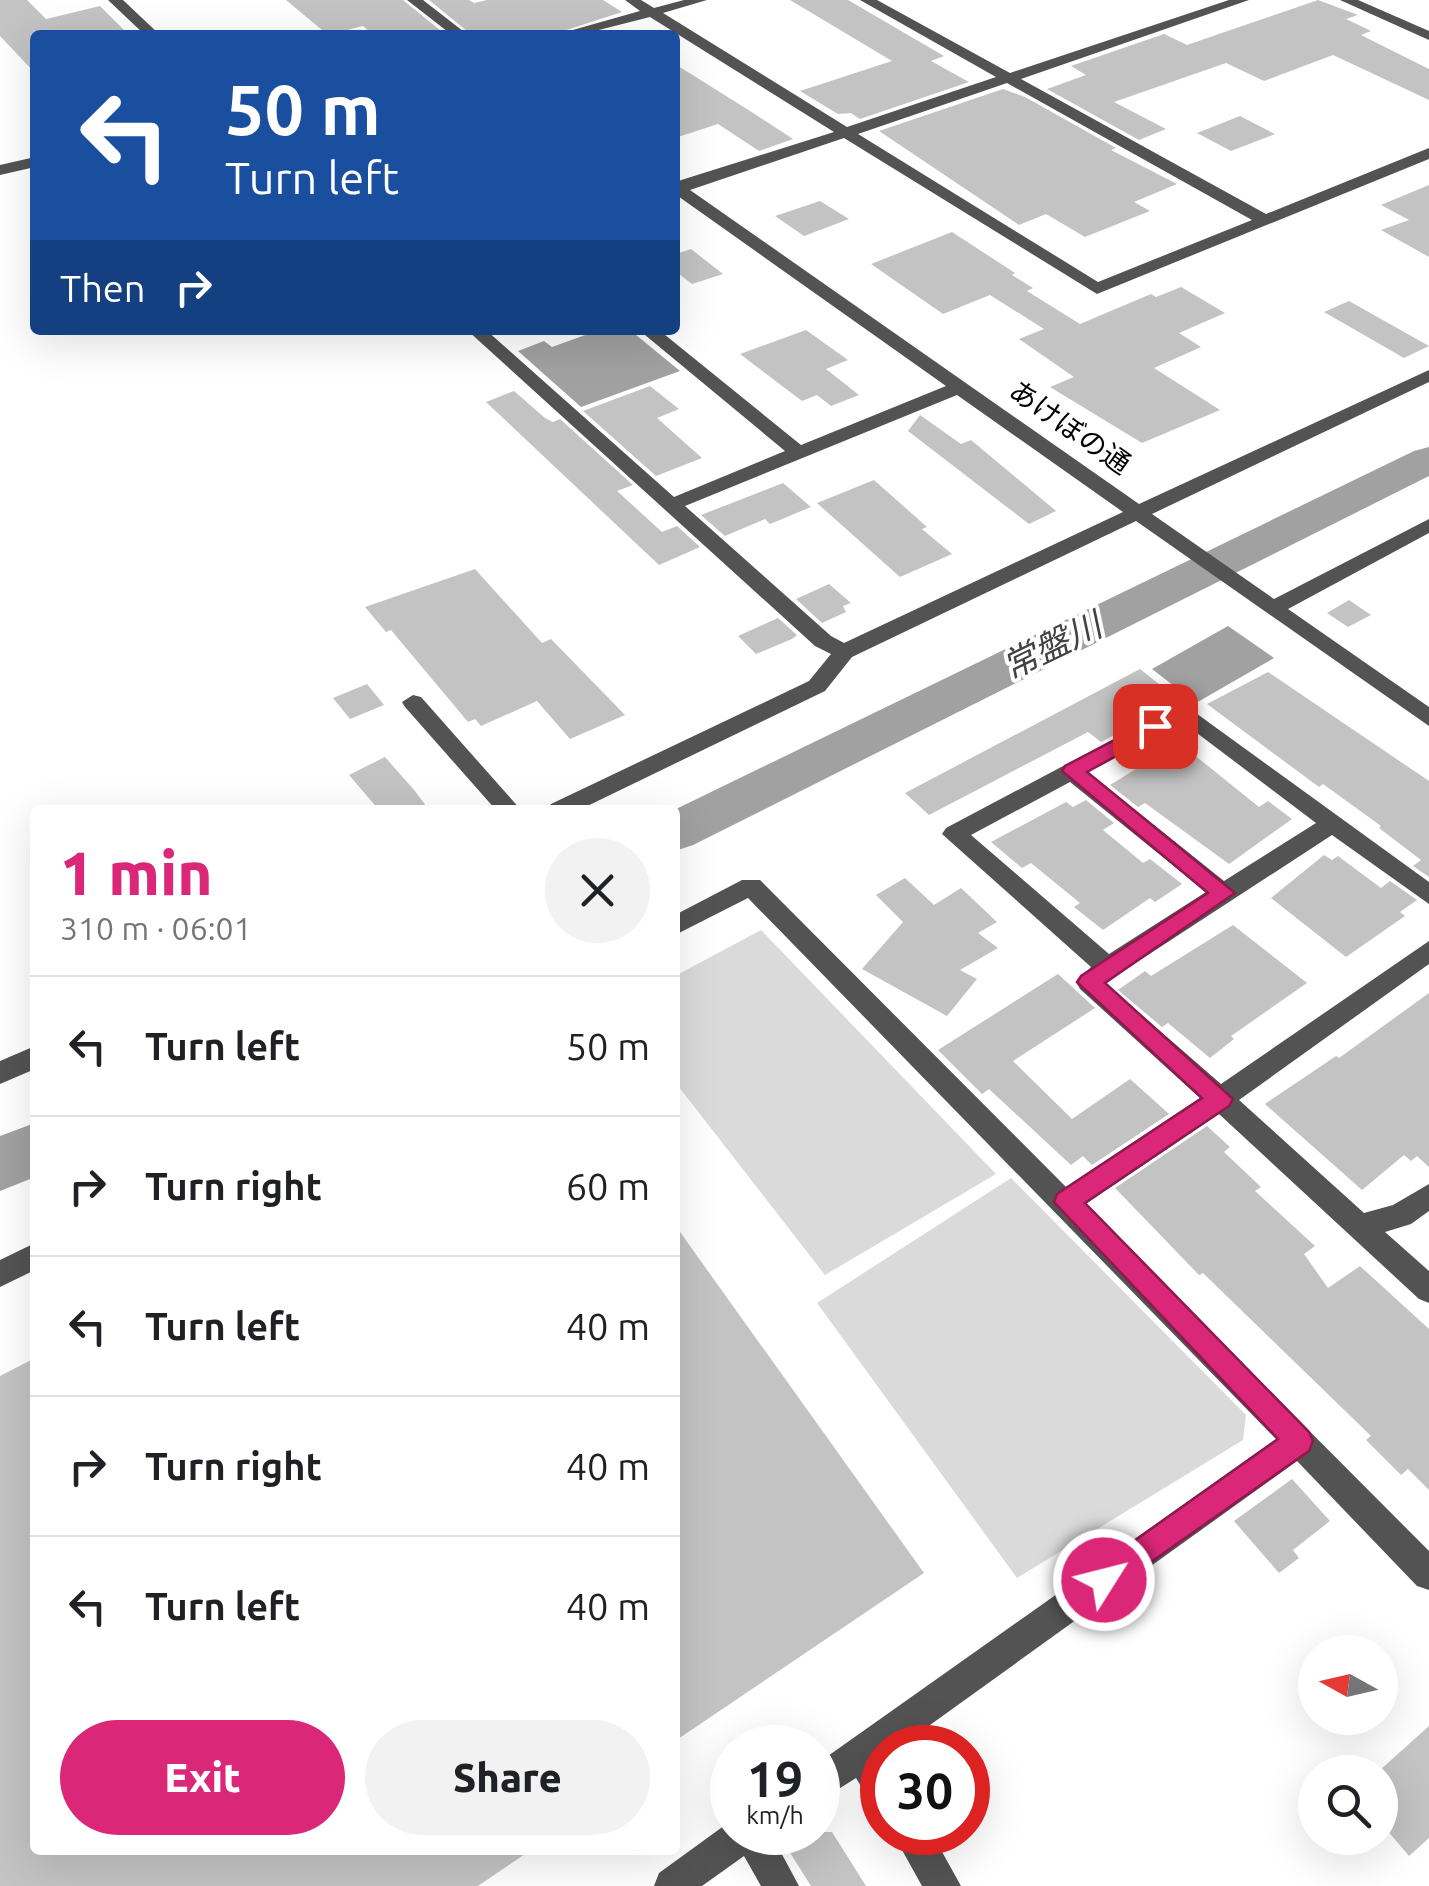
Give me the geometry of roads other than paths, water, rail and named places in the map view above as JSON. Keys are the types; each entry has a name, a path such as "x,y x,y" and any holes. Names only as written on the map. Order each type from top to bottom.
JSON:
{"street":[{"path":"115,0 148,30"},
{"path":"414,0 454,30"},
{"path":"632,0 1097,289 1429,152"},
{"path":"581,30 700,0"},
{"path":"867,0 1266,220"},
{"path":"680,187 1242,0"},
{"path":"1347,0 1429,36"},
{"path":"0,170 30,163"},
{"name":"あけぼの通","path":"680,191 1265,601 1423,705"},
{"path":"482,335 823,641 844,652"},
{"path":"654,335 799,453"},
{"path":"569,805 817,686 844,652 1429,375"},
{"path":"670,505 960,387"},
{"path":"1265,601 1429,525"},
{"path":"413,702 505,805"},
{"path":"1108,967 954,834 1182,711 1429,895"},
{"path":"1072,771 1224,893"},
{"path":"1333,823 1089,982 1429,1290"},
{"path":"680,923 750,886 1429,1574"},
{"path":"1066,1202 1429,951"},
{"path":"0,1073 30,1058"},
{"path":"1359,1227 1401,1214 1429,1196"},
{"path":"0,1274 30,1259"},
{"path":"902,1725 1299,1441"},
{"path":"672,1886 716,1855"},
{"path":"762,1855 781,1886"},
{"path":"924,1855 944,1886"}],"waterway":[{"name":"常盤川","path":"680,830 1429,460"},
{"name":"常盤川","path":"0,1165 30,1150"}]}
